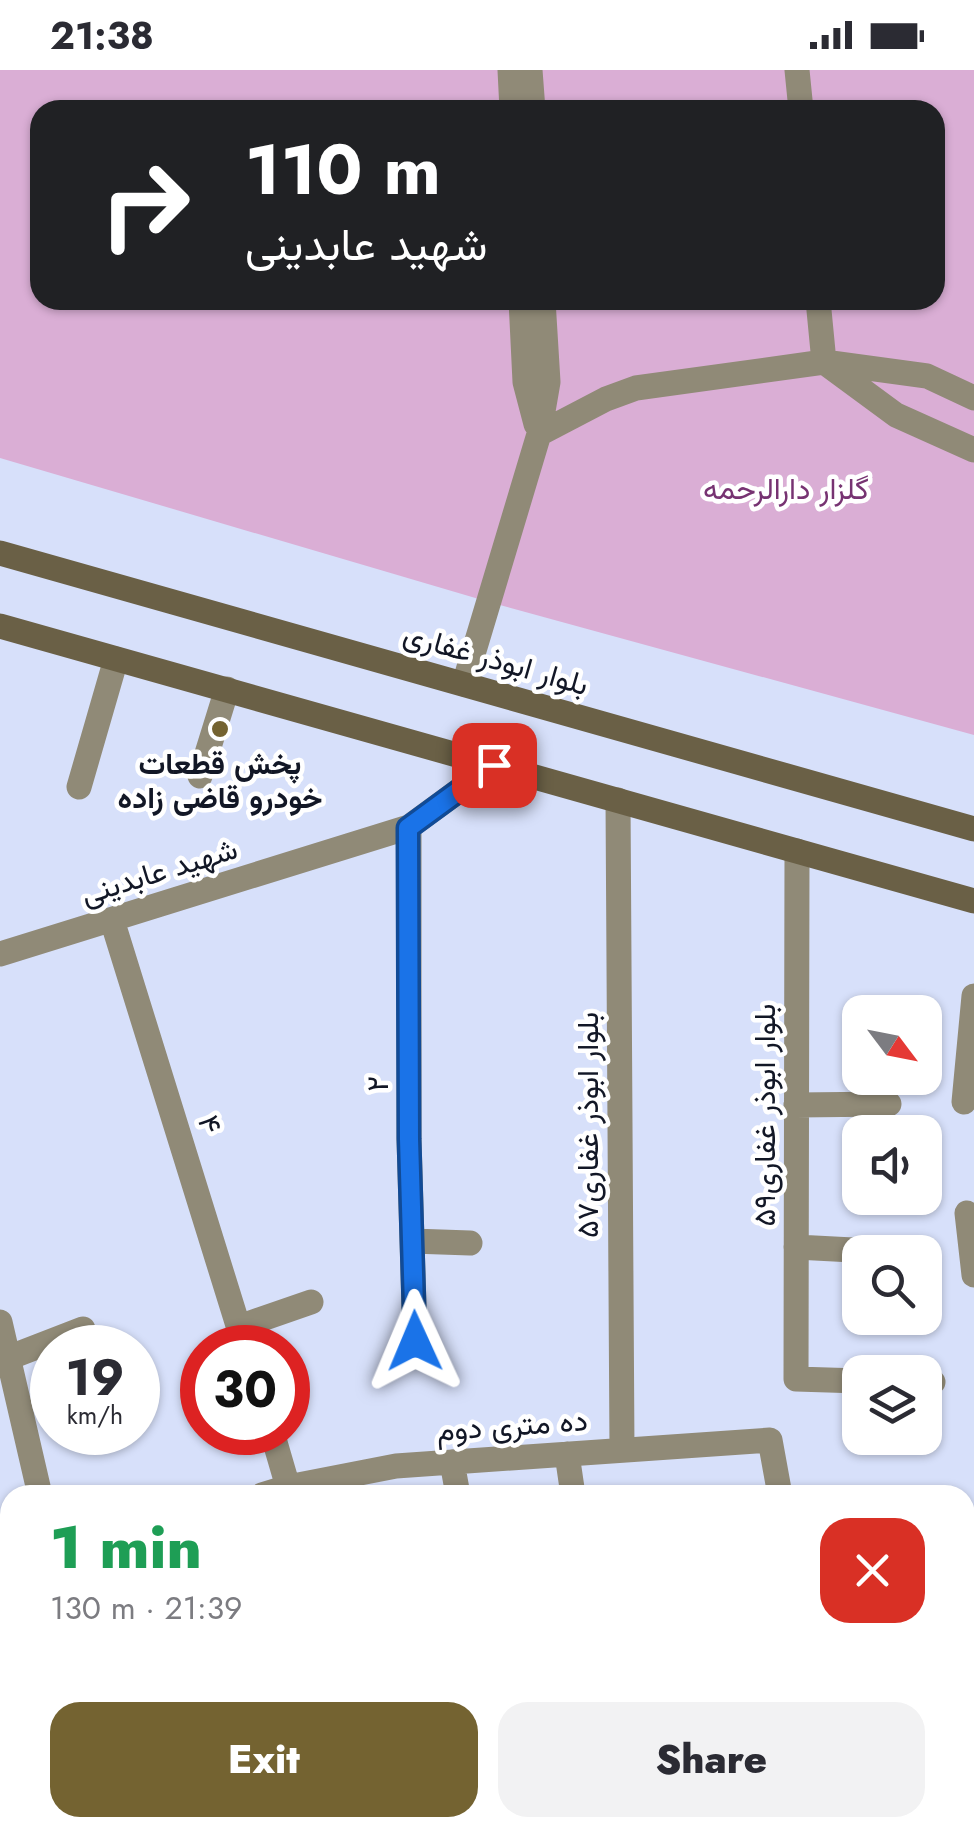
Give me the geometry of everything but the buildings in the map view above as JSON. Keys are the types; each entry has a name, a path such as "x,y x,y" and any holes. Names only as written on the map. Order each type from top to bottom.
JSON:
{"main road":[{"name":"بلوار ابوذر غفاری","path":"0,553 974,828"},
{"path":"0,626 974,901"}],"street":[{"path":"510,70 512,100"},
{"path":"530,70 532,100"},
{"path":"797,70 800,100"},
{"path":"521,310 525,382 539,434"},
{"path":"464,684 539,434 548,382 544,310"},
{"path":"819,310 824,362 896,415 974,450"},
{"path":"539,434 636,388 824,362 927,376 974,398"},
{"path":"78,788 116,658"},
{"path":"200,776 226,690"},
{"name":"شهید عابدینی","path":"0,954 408,828 494,765"},
{"name":"بلوار ابوذر غفاری۵۷","path":"618,800 622,1450"},
{"name":"۲","path":"408,828 415,1341"},
{"name":"بلوار ابوذر غفاری۵۹","path":"796,851 796,1379 842,1380"},
{"name":"۴","path":"112,920 238,1325"},
{"path":"964,1102 974,996"},
{"path":"796,1105 889,1104"},
{"path":"967,1213 974,1276"},
{"path":"412,1241 470,1242"},
{"path":"796,1247 842,1249"},
{"path":"266,1325 311,1302"},
{"path":"0,1322 38,1485"},
{"path":"8,1358 30,1349"},
{"name":"ده متری دوم","path":"293,1485 396,1466 770,1440 778,1485"},
{"path":"567,1454 572,1485"},
{"path":"279,1455 288,1485"},
{"path":"452,1462 456,1485"}],"green space":[{"name":"گلزار دارالرحمه","path":"0,70 974,70 974,735 489,602 0,458"}],"place":[{"name":"پخش قطعات خودرو قاضی زاده","path":"220,729"}],"route":[{"path":"415,1341 409,1139 408,828 494,765"}]}
